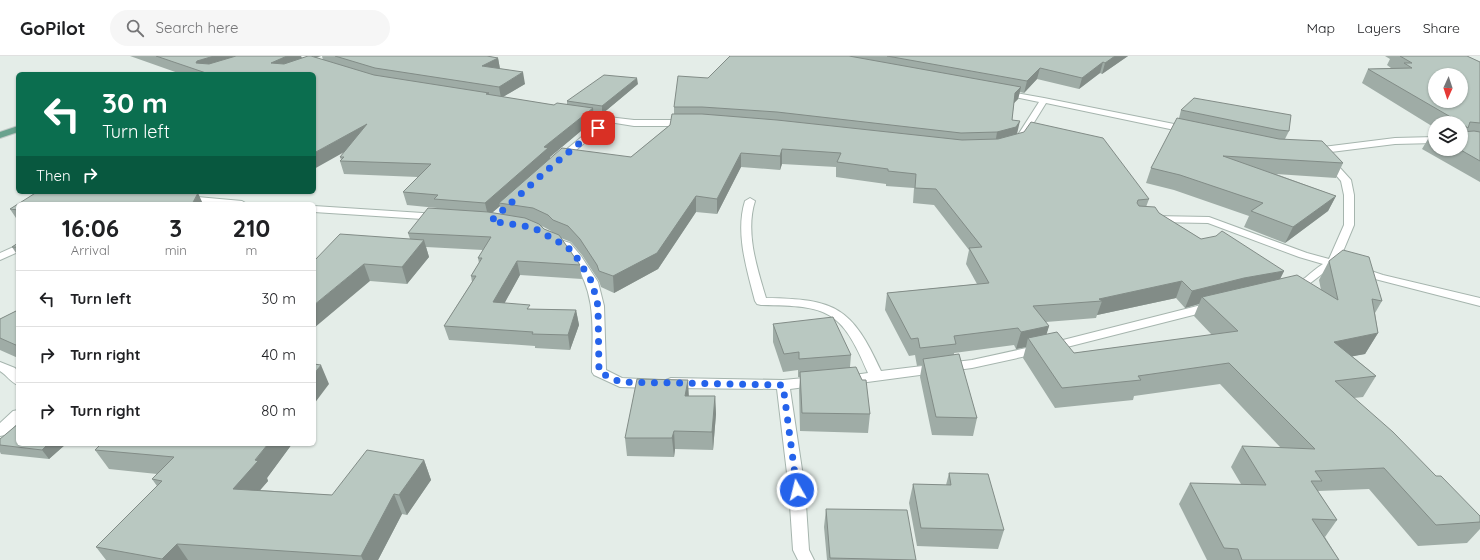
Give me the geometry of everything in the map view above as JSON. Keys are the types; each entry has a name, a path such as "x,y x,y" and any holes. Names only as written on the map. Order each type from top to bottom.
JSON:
{"main road":[{"path":"0,135 16,130"}],"street":[{"path":"998,91 1198,132"},
{"path":"1001,148 1017,143 1044,100"},
{"path":"569,113 653,124 696,123"},
{"path":"552,166 608,119"},
{"path":"1304,151 1320,151 1395,141 1428,140"},
{"path":"1280,291 1308,281 1320,270 1333,263 1349,225 1349,195 1346,180 1320,151"},
{"path":"174,198 219,202"},
{"path":"750,201 746,208 749,257 761,301 804,302 821,305 843,318 860,340 877,377"},
{"path":"316,209 447,218"},
{"path":"1146,218 1209,220 1303,255 1379,277 1480,302"},
{"path":"546,234 551,239 566,245 577,258 592,282 598,306 599,372 620,382 783,385 877,377 972,364 1063,344 1223,304"},
{"path":"0,257 16,249"},
{"path":"0,366 10,371 16,378"},
{"path":"783,385 797,490 801,550 806,560"},
{"path":"0,431 16,417"}],"building":[{"path":"156,56 214,56 197,61 196,63 209,64 236,56 287,56 271,63 284,64 311,56 374,75 554,105 557,103 593,108 544,147 548,148 485,203 434,199 438,195 403,192 431,164 340,161 344,157 340,157 367,124 316,152 316,72 203,72"},
{"path":"335,56 487,56 498,58 482,66 523,72 499,87 375,68"},
{"path":"730,56 849,56 1021,87 1015,93 1012,120 1020,121 1016,127 997,132 961,133 777,112 702,107 674,107 678,76 708,78"},
{"path":"887,56 1115,56 1105,63 1103,62 1082,78 1040,68 1027,81"},
{"path":"1400,56 1467,56 1480,62 1480,123 1470,122 1468,128 1468,116 1449,116 1435,108 1468,108 1468,68 1428,68 1428,104 1368,69 1412,68 1404,63 1412,63"},
{"path":"604,75 637,78 602,106 567,101"},
{"path":"1194,98 1291,115 1289,131 1181,110"},
{"path":"672,114 702,114 777,120 962,140 998,139 1024,132 1031,122 1103,138 1149,199 1138,200 1137,203 1139,206 1155,207 1159,213 1201,239 1216,236 1222,231 1284,271 1244,278 1192,291 1182,281 1099,299 1102,301 1033,306 1049,326 1021,332 1018,328 954,336 956,344 920,348 918,338 911,339 887,293 989,283 969,248 982,247 936,189 915,188 916,174 888,171 888,169 837,162 841,153 782,149 780,156 741,153 717,199 696,196 657,253 613,276 599,271 597,265 580,239 568,226 553,220 548,215 533,208 499,203 562,148 631,157 670,125"},
{"path":"1177,118 1279,139 1322,141 1343,163 1223,156 1336,196 1293,227 1251,211 1263,203 1180,175 1151,168"},
{"path":"1468,131 1480,132 1480,161 1468,154"},
{"path":"34,194 197,194 193,202 21,202"},
{"path":"16,205 16,210 10,209"},
{"path":"428,208 488,212 525,218 539,224 544,229 559,235 580,265 517,261 493,302 530,305 527,309 576,310 568,335 532,334 533,332 444,326 476,276 471,276 482,258 478,258 491,237 408,233"},
{"path":"340,234 424,240 402,267 364,264 316,303 316,259"},
{"path":"1343,250 1369,257 1382,301 1372,299 1378,333 1334,342 1376,376 1335,381 1393,432 1436,476 1441,476 1480,516 1480,522 1436,525 1384,468 1315,471 1322,481 1311,481 1337,520 1312,519 1339,560 1242,560 1238,549 1224,548 1190,483 1266,485 1242,446 1315,449 1229,363 1138,376 1141,380 1062,388 1028,338 1057,332 1074,353 1238,331 1202,297 1297,275 1338,300 1329,261"},
{"path":"16,311 16,345 0,338 0,319"},
{"path":"833,317 851,355 799,359 799,352 784,354 773,324"},
{"path":"959,354 977,418 936,417 923,359"},
{"path":"316,364 321,365 316,371"},
{"path":"856,367 862,380 866,380 870,414 802,413 800,372"},
{"path":"637,379 688,380 685,396 715,396 712,432 674,431 672,438 625,438"},
{"path":"16,426 16,446 46,446 42,450 0,445 0,439"},
{"path":"99,446 266,446 255,460 258,461 233,489 332,495 367,450 424,460 399,495 394,494 361,556 177,544 162,559 96,547 162,481 152,479 174,457 95,450"},
{"path":"949,473 988,474 1004,530 921,528 913,484 951,485"},
{"path":"826,509 907,510 916,560 830,558"}],"route":[{"path":"598,128 546,171 491,221 531,227 546,234 551,239 566,245 577,258 592,282 598,306 599,372 620,382 783,385 797,490"}]}
